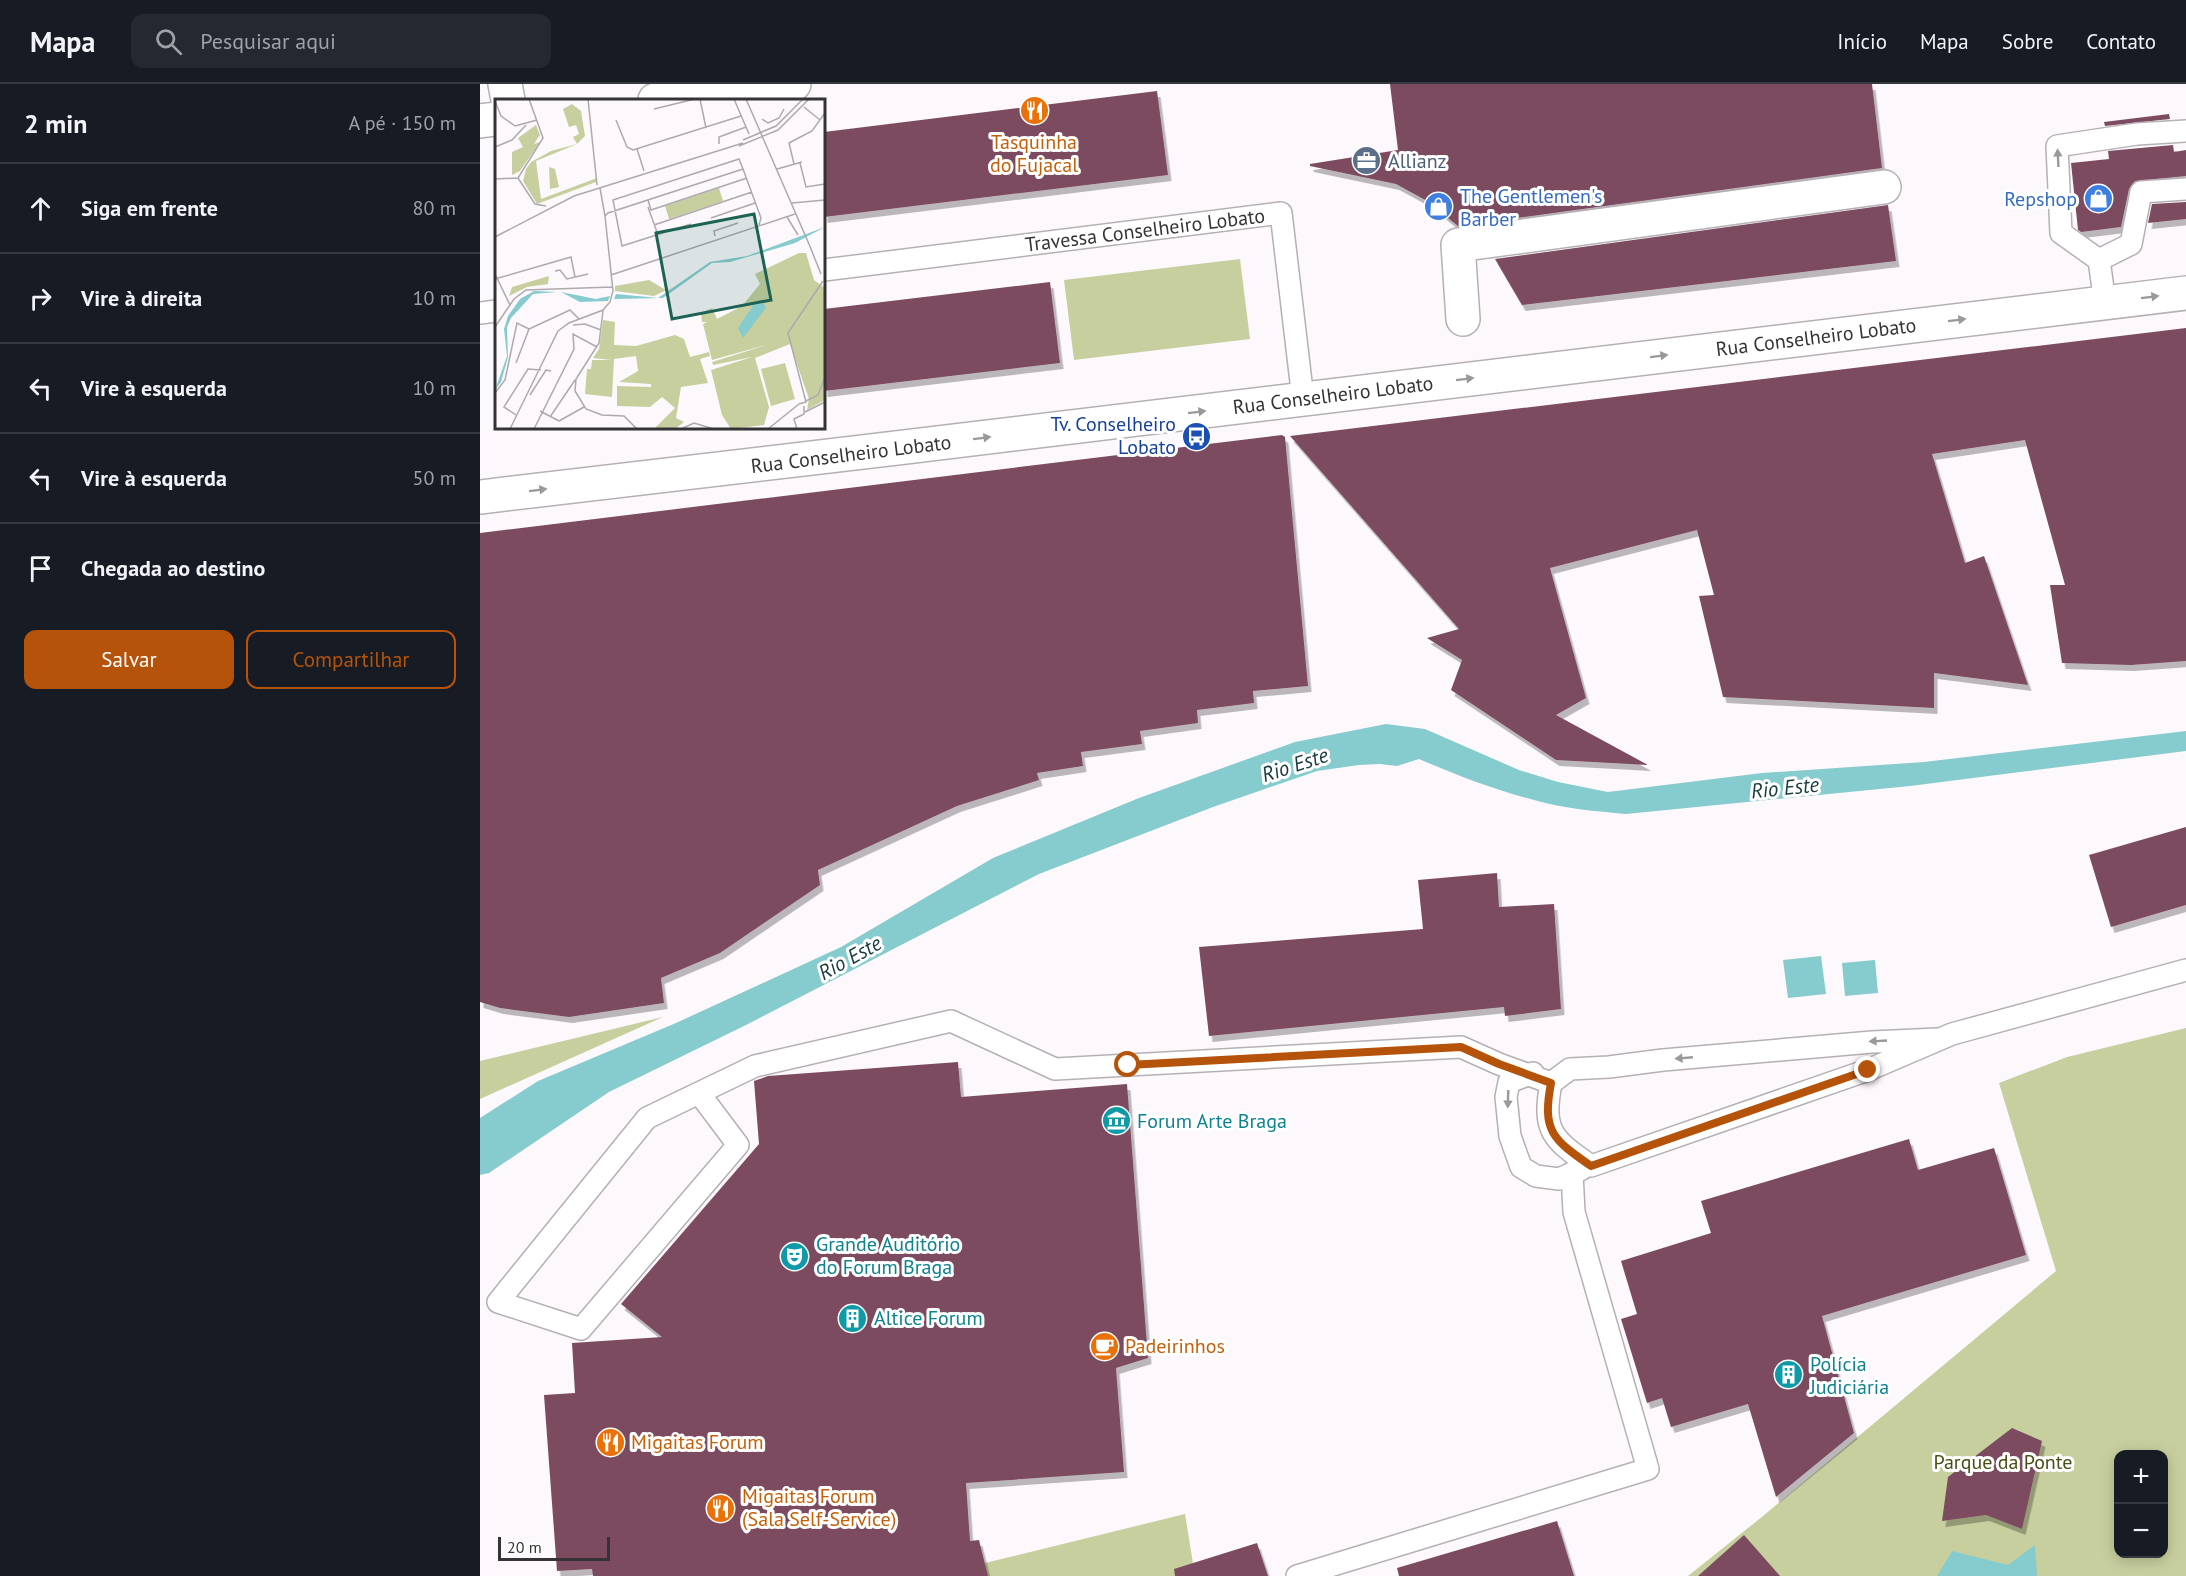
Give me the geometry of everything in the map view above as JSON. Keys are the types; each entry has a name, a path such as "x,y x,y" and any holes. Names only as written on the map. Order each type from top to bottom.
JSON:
{"main road":[{"path":"505,84 508,99"},
{"path":"664,99 794,84"},
{"path":"480,121 495,119"},
{"path":"1463,319 1458,245 1884,187"},
{"name":"Rua Conselheiro Lobato","path":"480,497 2186,293"}],"lane":[{"path":"2105,303 2099,260 2061,232 2057,146 2138,134 2186,131"},
{"path":"2099,260 2131,244 2141,192 2186,189"},
{"name":"Travessa Conselheiro Lobato","path":"825,270 1281,213 1303,399"},
{"path":"480,313 495,311"},
{"path":"1937,1040 1872,1042 1528,1074 1509,1082 1506,1097 1510,1136 1521,1167 1536,1176 1559,1179 1868,1070 1937,1040 2186,970"},
{"path":"699,1093 738,1145 581,1329 498,1302 647,1118 755,1066 951,1021 1055,1069 1461,1047 1551,1083"},
{"path":"1297,1576 1648,1469 1574,1212 1581,1170 1553,1134 1546,1109 1551,1083 1570,1069"}],"green space":[{"path":"1240,259 1250,339 1074,360 1064,280"},
{"path":"663,1017 480,1099 480,1061"},
{"name":"Parque da Ponte","path":"2186,1028 2186,1576 1688,1576 2056,1271 1999,1083 2067,1057"},
{"path":"1185,1514 1195,1576 973,1576 972,1570 985,1563"}],"water":[{"name":"Rio Este","path":"1386,724 1425,729 1519,770 1558,782 1608,792 1762,773 1924,762 2186,731 2186,751 1910,786 1626,814 1545,803 1490,787 1419,759 1397,766 1359,765 1317,771 1213,807 1039,874 746,1025 609,1092 489,1173 480,1175 480,1118 538,1081 676,1023 841,947 993,858 1139,798 1295,742"},
{"path":"1821,956 1826,994 1788,998 1783,960"},
{"path":"1875,960 1878,993 1845,996 1842,963"},
{"path":"2035,1545 2037,1576 1937,1576 1952,1551 2008,1565"}],"building":[{"path":"1390,84 1872,84 1882,168 1458,226 1427,201 1396,184 1310,166 1310,164 1398,150"},
{"path":"1157,91 1168,175 825,217 825,132"},
{"path":"2169,114 2170,119 2105,126 2104,122"},
{"path":"2173,145 2174,152 2186,150 2186,176 2135,181 2129,189 2121,227 2081,232 2078,230 2071,163 2109,159 2108,151"},
{"path":"2186,202 2186,219 2148,223 2152,204"},
{"path":"1888,205 1896,261 1522,305 1495,259"},
{"path":"1050,282 1060,363 825,391 825,309"},
{"path":"2186,328 2186,661 2131,665 2062,663 2050,585 2065,585 2025,440 1932,454 1965,563 1984,556 2028,685 1934,673 1934,708 1723,697 1699,596 1714,595 1697,530 1550,568 1586,698 1556,715 1648,765 1556,760 1451,690 1462,660 1427,638 1459,629 1290,436"},
{"path":"1282,435 1285,437 1308,686 1253,691 1254,703 1197,710 1198,723 1140,731 1142,744 1081,752 1083,766 1037,773 1039,780 957,806 818,870 820,885 720,953 661,978 664,1003 569,1017 500,1008 480,1002 480,533"},
{"path":"2186,827 2186,905 2111,927 2089,855"},
{"path":"1497,873 1499,907 1554,904 1561,1009 1505,1016 1504,1007 1209,1036 1199,947 1423,929 1418,880"},
{"name":"Altice Forum","path":"958,1062 961,1097 1127,1084 1148,1358 1116,1368 1124,1472 966,1483 970,1541 979,1540 988,1576 593,1576 592,1569 557,1571 544,1395 575,1393 572,1343 662,1337 621,1304 759,1144 754,1081 768,1076"},
{"name":"Polícia Judiciária","path":"1909,1139 1918,1170 1994,1148 2026,1255 1822,1316 1854,1433 1776,1497 1748,1404 1671,1427 1662,1398 1647,1403 1621,1319 1637,1314 1621,1261 1711,1233 1701,1201"},
{"path":"2012,1428 2042,1441 2022,1529 1986,1515 1942,1521 1948,1477"},
{"path":"1557,1521 1574,1576 1399,1576 1397,1568"},
{"path":"1744,1535 1780,1576 1698,1576"},
{"path":"1257,1543 1268,1576 1175,1576 1174,1569"}],"place":[{"name":"Tasquinha do Fujacal","path":"1034,111"},
{"name":"Allianz","path":"1367,161"},
{"name":"Repshop","path":"2098,199"},
{"name":"The Gentlemen's Barber","path":"1439,207"},
{"name":"Tv. Conselheiro Lobato","path":"1197,436"},
{"name":"Forum Arte Braga","path":"1116,1121"},
{"name":"Grande Auditório do Forum Braga","path":"795,1256"},
{"name":"Altice Forum","path":"853,1318"},
{"name":"Padeirinhos","path":"1104,1346"},
{"name":"Polícia Judiciária","path":"1789,1375"},
{"name":"Migaitas Forum","path":"610,1442"},
{"name":"Migaitas Forum (Sala Self-Service)","path":"721,1508"}],"route":[{"path":"1128,1065 1461,1047 1551,1083 1546,1109 1553,1134 1566,1149 1591,1166 1868,1070"}]}
